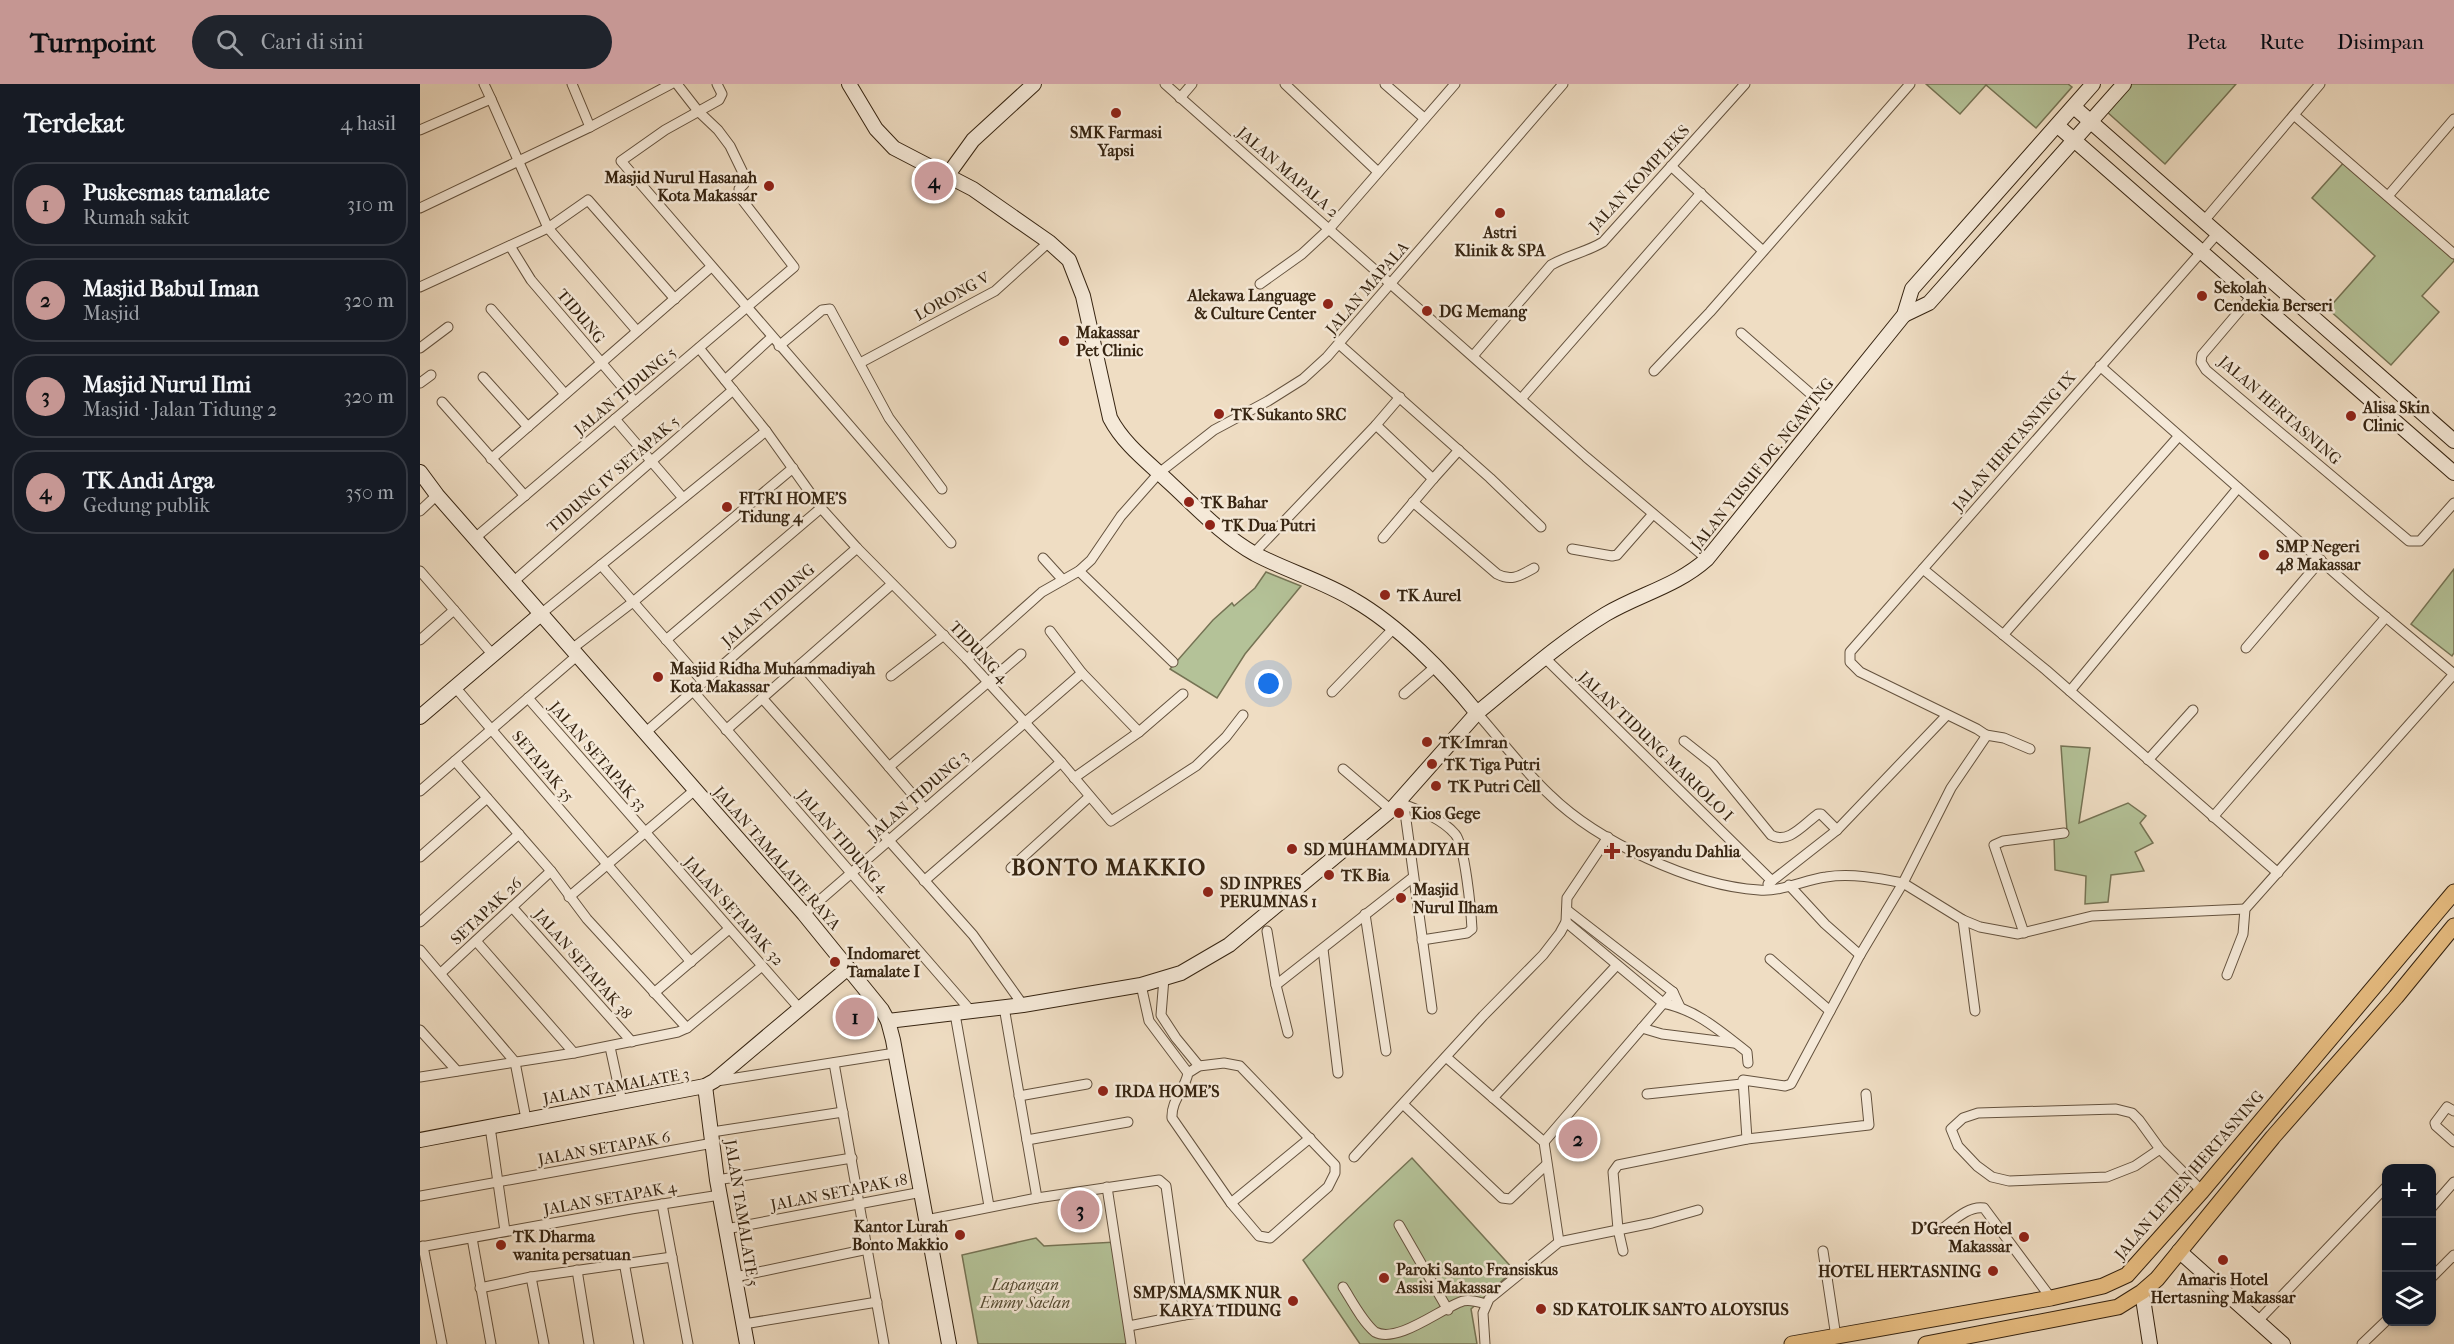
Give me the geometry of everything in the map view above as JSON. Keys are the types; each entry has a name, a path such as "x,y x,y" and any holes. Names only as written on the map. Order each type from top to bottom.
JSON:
{"main road":[{"name":"JALAN LETJEN HERTASNING","path":"1792,1344 2051,1298 2103,1286 2127,1275 2202,1191 2454,892"},
{"path":"1926,1344 2118,1307 2142,1292 2157,1279 2273,1137 2396,997 2453,927 2436,914"}],"street":[{"path":"484,84 548,228 637,332"},
{"path":"572,84 590,127"},
{"path":"420,208 590,127 671,84"},
{"path":"677,84 698,111"},
{"path":"717,84 721,90 721,97 665,130 621,161 951,543"},
{"path":"849,84 876,129 888,143 973,189 1049,242 1068,260 1077,278 1110,418 1132,448 1204,515 1254,553 1354,600 1394,628 1435,667 1551,796 1608,837 1649,860 1682,873 1729,886 1762,891 1842,875 1903,883 1963,920 1998,931 2024,933 2092,916 2245,909"},
{"path":"947,176 973,140 1034,84"},
{"name":"JALAN MAPALA 2","path":"1165,84 1330,228 1390,284 1707,560"},
{"path":"1180,98 1192,84"},
{"path":"1285,84 1378,172"},
{"path":"1385,84 1424,118"},
{"path":"1260,284 1302,254 1330,228 1455,84"},
{"name":"JALAN MAPALA","path":"967,659 1042,592 1079,571 1098,552 1114,525 1159,473 1214,430 1303,379 1339,344 1563,84"},
{"name":"JALAN KOMPLEKS","path":"1473,356 1541,274 1563,258 1592,249 1603,242 1745,84"},
{"path":"1654,371 1910,84"},
{"name":"JALAN YUSUF DG. NGAWING","path":"888,1022 1023,1005 1141,985 1181,973 1229,945 1399,804 1477,713 1545,658 1607,614 1671,585 1693,572 1707,560 1904,315 1912,289 2093,84"},
{"name":"JALAN YUSUF DG. NGAWING","path":"1904,315 1929,303 2124,84"},
{"path":"2203,222 2320,84"},
{"path":"420,130 491,99"},
{"path":"2074,107 2454,441"},
{"name":"JALAN TIDUNG 5","path":"475,538 794,267 740,197 739,189 744,184 745,177 730,146 718,130 698,111"},
{"path":"2294,115 2452,249"},
{"path":"2388,196 2454,119"},
{"path":"2058,126 2454,473"},
{"path":"1671,166 1762,251"},
{"path":"2007,184 2024,198"},
{"path":"1521,399 1701,193"},
{"path":"420,287 548,228 588,200 675,299"},
{"name":"JALAN HERTASNING IX","path":"1947,716 1860,672 1850,662 1850,652 2217,234"},
{"name":"LORONG V","path":"860,363 988,296 1009,280 1049,242"},
{"name":"TIDUNG","path":"510,246 531,280 635,402"},
{"path":"491,459 711,267"},
{"name":"JALAN HERTASNING","path":"2253,295 2202,355 2201,362 2206,369 2409,541 2420,541 2454,503"},
{"path":"779,346 827,308 833,312 889,418 942,489"},
{"path":"491,309 565,394"},
{"path":"420,348 448,327"},
{"path":"1741,333 1828,409"},
{"path":"725,380 772,338"},
{"path":"1339,344 1400,396 1540,527"},
{"name":"TIDUNG 4","path":"699,348 766,431 821,508 857,548 967,659 1061,762 1111,821 1196,766 1226,737 1243,715"},
{"path":"2100,366 2178,437 2454,674 2245,909 2243,934 2226,975"},
{"path":"420,382 431,375"},
{"path":"483,377 528,426"},
{"name":"TIDUNG IV SETAPAK 5","path":"513,582 650,460 733,390"},
{"path":"1254,553 1376,425 1400,396"},
{"path":"442,402 525,496"},
{"path":"615,419 683,498"},
{"path":"1376,425 1432,479"},
{"path":"420,717 542,613 766,431"},
{"path":"2003,635 2178,437"},
{"path":"1383,538 1459,450"},
{"path":"420,791 528,698 576,651 793,468"},
{"name":"JALAN TAMALATE RAYA","path":"420,472 437,495 696,789 874,998 888,1022 895,1053 949,1344"},
{"path":"2070,691 2238,488"},
{"path":"420,511 437,495"},
{"path":"1413,502 1497,574 1513,579 1534,568"},
{"path":"666,640 821,508"},
{"path":"1572,549 1617,555 1653,514"},
{"name":"JALAN TIDUNG","path":"645,732 857,548"},
{"path":"1043,558 1063,580"},
{"path":"2246,648 2321,560"},
{"path":"601,565 703,682"},
{"path":"1923,569 2070,691 2278,873"},
{"path":"1079,571 1173,662"},
{"path":"420,572 493,655"},
{"path":"726,730 892,584"},
{"path":"420,640 454,610"},
{"path":"2213,817 2386,617"},
{"path":"1332,692 1394,628"},
{"path":"1050,631 1082,673 1139,732"},
{"path":"891,676 944,635"},
{"path":"888,767 1021,654"},
{"name":"JALAN TIDUNG MARIOLO I","path":"1545,658 1772,881"},
{"path":"801,664 924,809"},
{"path":"1404,694 1435,667"},
{"name":"JALAN TIDUNG 3","path":"804,914 1082,673"},
{"name":"SETAPAK 35","path":"455,687 607,865"},
{"name":"JALAN TIDUNG 4","path":"693,691 971,1011"},
{"path":"1074,778 1139,732 1183,694"},
{"name":"JALAN SETAPAK 33","path":"528,698 645,833"},
{"path":"762,698 974,935 1023,1005"},
{"path":"2148,760 2193,710"},
{"path":"1762,891 1837,830 1947,716 1986,735 2004,738 2030,749"},
{"path":"1647,1094 1742,1082 1789,1086 1860,955 1903,883 1951,788 1986,735"},
{"path":"1683,741 1713,764 1771,835 1778,839 1786,838 1818,814 1821,814 1837,830"},
{"path":"455,761 551,871 569,897 687,1028"},
{"path":"924,881 1061,762"},
{"path":"1343,769 1399,804 1434,818 1454,833 1459,840 1472,929 1467,933 1422,940"},
{"path":"569,897 696,789"},
{"path":"1011,868 1089,796"},
{"path":"420,857 487,798"},
{"path":"1399,804 1432,1009"},
{"name":"JALAN SETAPAK 32","path":"645,833 800,1009"},
{"path":"2024,933 1994,845 2003,841 2064,833"},
{"path":"420,922 519,834"},
{"path":"1354,1157 1543,955 1566,922 1567,898 1608,837"},
{"path":"607,865 691,962"},
{"name":"SETAPAK 26","path":"441,973 551,871"},
{"path":"1276,985 1412,878"},
{"path":"1789,885 1825,924 1860,955"},
{"name":"JALAN SETAPAK 38","path":"512,907 632,1042"},
{"path":"1567,910 1673,992 1680,1007"},
{"path":"1365,914 1386,1051"},
{"path":"1963,920 1975,1011"},
{"path":"1566,922 1663,1004 1680,1007 1701,1017 1747,1052 1748,1063"},
{"path":"654,993 729,929"},
{"path":"1267,931 1276,985 1288,1033"},
{"path":"476,941 574,1053"},
{"path":"1323,949 1338,1073"},
{"path":"420,950 515,1062 526,1119"},
{"path":"1770,959 1830,1011"},
{"path":"1493,1098 1617,965"},
{"path":"420,1077 610,1047 687,1028 762,966"},
{"name":"JALAN TAMALATE 3","path":"420,1140 710,1084 848,968"},
{"path":"1164,978 1161,1015 1199,1066"},
{"path":"1141,985 1149,1021 1188,1073"},
{"path":"1544,1142 1673,992"},
{"path":"1004,1007 1037,1197"},
{"path":"955,1014 989,1206"},
{"path":"1149,1021 1161,1015"},
{"path":"1642,1028 1662,1034 1735,1043"},
{"path":"420,1030 457,1071"},
{"path":"610,1047 622,1102"},
{"path":"710,1084 895,1053"},
{"path":"1446,1057 1544,1142 1559,1242"},
{"path":"834,1062 885,1344"},
{"path":"1224,1063 1240,1066 1335,1165 1328,1187 1275,1236 1264,1239 1259,1236 1231,1203 1172,1118 1173,1104 1185,1086 1188,1073 1199,1066 1224,1063"},
{"path":"1742,1082 1747,1139"},
{"name":"JALAN TAMALATE 5","path":"710,1084 717,1180 747,1344"},
{"path":"1019,1096 1087,1084"},
{"path":"1623,1251 1618,1228 1614,1172 1618,1165 1747,1139 1869,1125 1866,1094"},
{"path":"1404,1105 1502,1198 1510,1198 1546,1165"},
{"path":"2454,1111 2447,1107 2435,1123 2454,1142"},
{"path":"2160,1149 2135,1166 2107,1177 2009,1181 1992,1177 1977,1166 1958,1146 1951,1129 1964,1118 1977,1113 2116,1109 2132,1113 2186,1178 2202,1191"},
{"name":"JALAN SETAPAK 6","path":"420,1196 843,1112"},
{"path":"1027,1140 1128,1122"},
{"path":"490,1127 505,1231"},
{"path":"1231,1203 1310,1138"},
{"path":"717,1180 852,1158"},
{"path":"926,1220 1037,1197 1160,1180 1166,1186 1184,1315"},
{"path":"2436,1202 2454,1182"},
{"path":"1107,1187 1131,1344"},
{"path":"2257,1322 2382,1191"},
{"name":"JALAN SETAPAK 18","path":"726,1229 922,1192"},
{"name":"JALAN SETAPAK 4","path":"422,1247 720,1195"},
{"path":"662,1204 688,1344"},
{"path":"1939,1231 1970,1209 1984,1208 2051,1298"},
{"path":"1485,1344 1482,1323 1486,1304 1492,1296 1559,1242 1618,1228 1652,1223 1698,1210"},
{"path":"1399,1225 1448,1310"},
{"path":"472,1238 491,1344"},
{"path":"422,1247 441,1344"},
{"path":"735,1277 868,1249"},
{"path":"1823,1251 1836,1337"},
{"path":"2180,1251 2283,1344"},
{"path":"2436,1273 2454,1255"},
{"path":"480,1288 531,1277 672,1257"},
{"path":"624,1262 639,1344"},
{"path":"577,1270 589,1344"},
{"path":"531,1277 544,1344"},
{"path":"1343,1287 1368,1324 1381,1336 1396,1337 1464,1301 1486,1304"},
{"path":"2142,1292 2150,1344"},
{"path":"744,1324 877,1302"},
{"path":"1128,1326 1230,1309"},
{"path":"2362,1344 2382,1325"}],"green space":[{"path":"1926,84 2068,84 2072,87 2036,128 1986,85 1960,114"},
{"path":"2130,84 2236,84 2165,164 2106,111"},
{"path":"2346,160 2454,258 2454,261 2422,296 2439,312 2391,365 2328,309 2375,256 2312,198"},
{"path":"2454,569 2454,653 2452,656 2411,624"},
{"path":"1266,572 1301,586 1245,654 1217,698 1170,669 1213,620 1232,603 1234,606 1255,588"},
{"path":"2061,746 2090,748 2079,823 2128,803 2146,816 2140,823 2153,843 2135,852 2144,871 2111,875 2108,902 2085,904 2086,876 2055,870 2054,837 2067,831"},
{"path":"1412,1158 1514,1270 1471,1309 1477,1344 1360,1344 1303,1260"},
{"name":"Lapangan Emmy Saelan","path":"1036,1238 1044,1246 1116,1242 1131,1344 978,1344 962,1255"}],"place":[{"name":"SMK Farmasi Yapsi","path":"1116,113"},
{"name":"TK Andi Arga","path":"934,181"},
{"name":"Masjid Nurul Hasanah Kota Makassar","path":"769,186"},
{"name":"Astri Klinik & SPA","path":"1500,213"},
{"name":"Sekolah Cendekia Berseri","path":"2202,296"},
{"name":"Alekawa Language & Culture Center","path":"1328,304"},
{"name":"DG Memang","path":"1427,311"},
{"name":"Makassar Pet Clinic","path":"1064,341"},
{"name":"TK Sukanto SRC","path":"1219,414"},
{"name":"Alisa Skin Clinic","path":"2351,416"},
{"name":"TK Bahar","path":"1189,502"},
{"name":"FITRI HOME'S Tidung 4","path":"727,507"},
{"name":"TK Dua Putri","path":"1210,525"},
{"name":"SMP Negeri 48 Makassar","path":"2264,555"},
{"name":"TK Aurel","path":"1385,595"},
{"name":"Masjid Ridha Muhammadiyah Kota Makassar","path":"658,677"},
{"name":"TK Imran","path":"1427,742"},
{"name":"TK Tiga Putri","path":"1432,764"},
{"name":"TK Putri Cell","path":"1436,786"},
{"name":"Kios Gege","path":"1399,813"},
{"name":"SD MUHAMMADIYAH","path":"1292,849"},
{"name":"Posyandu Dahlia","path":"1612,851"},
{"name":"TK Bia","path":"1329,875"},
{"name":"SD INPRES PERUMNAS 1","path":"1208,892"},
{"name":"Masjid Nurul Ilham","path":"1401,898"},
{"name":"Indomaret Tamalate I","path":"835,962"},
{"name":"Puskesmas tamalate","path":"855,1017"},
{"name":"IRDA HOME'S","path":"1103,1091"},
{"name":"Masjid Babul Iman","path":"1578,1139"},
{"name":"Masjid Nurul Ilmi","path":"1080,1210"},
{"name":"Kantor Lurah Bonto Makkio","path":"960,1235"},
{"name":"D'Green Hotel Makassar","path":"2024,1237"},
{"name":"TK Dharma wanita persatuan","path":"501,1245"},
{"name":"Amaris Hotel Hertasning Makassar","path":"2223,1260"},
{"name":"HOTEL HERTASNING","path":"1993,1271"},
{"name":"Paroki Santo Fransiskus Assisi Makassar","path":"1384,1278"},
{"name":"SMP/SMA/SMK NUR KARYA TIDUNG","path":"1293,1301"},
{"name":"SD KATOLIK SANTO ALOYSIUS","path":"1541,1309"}],"district":[{"name":"BONTO MAKKIO","path":"1109,868"}]}
